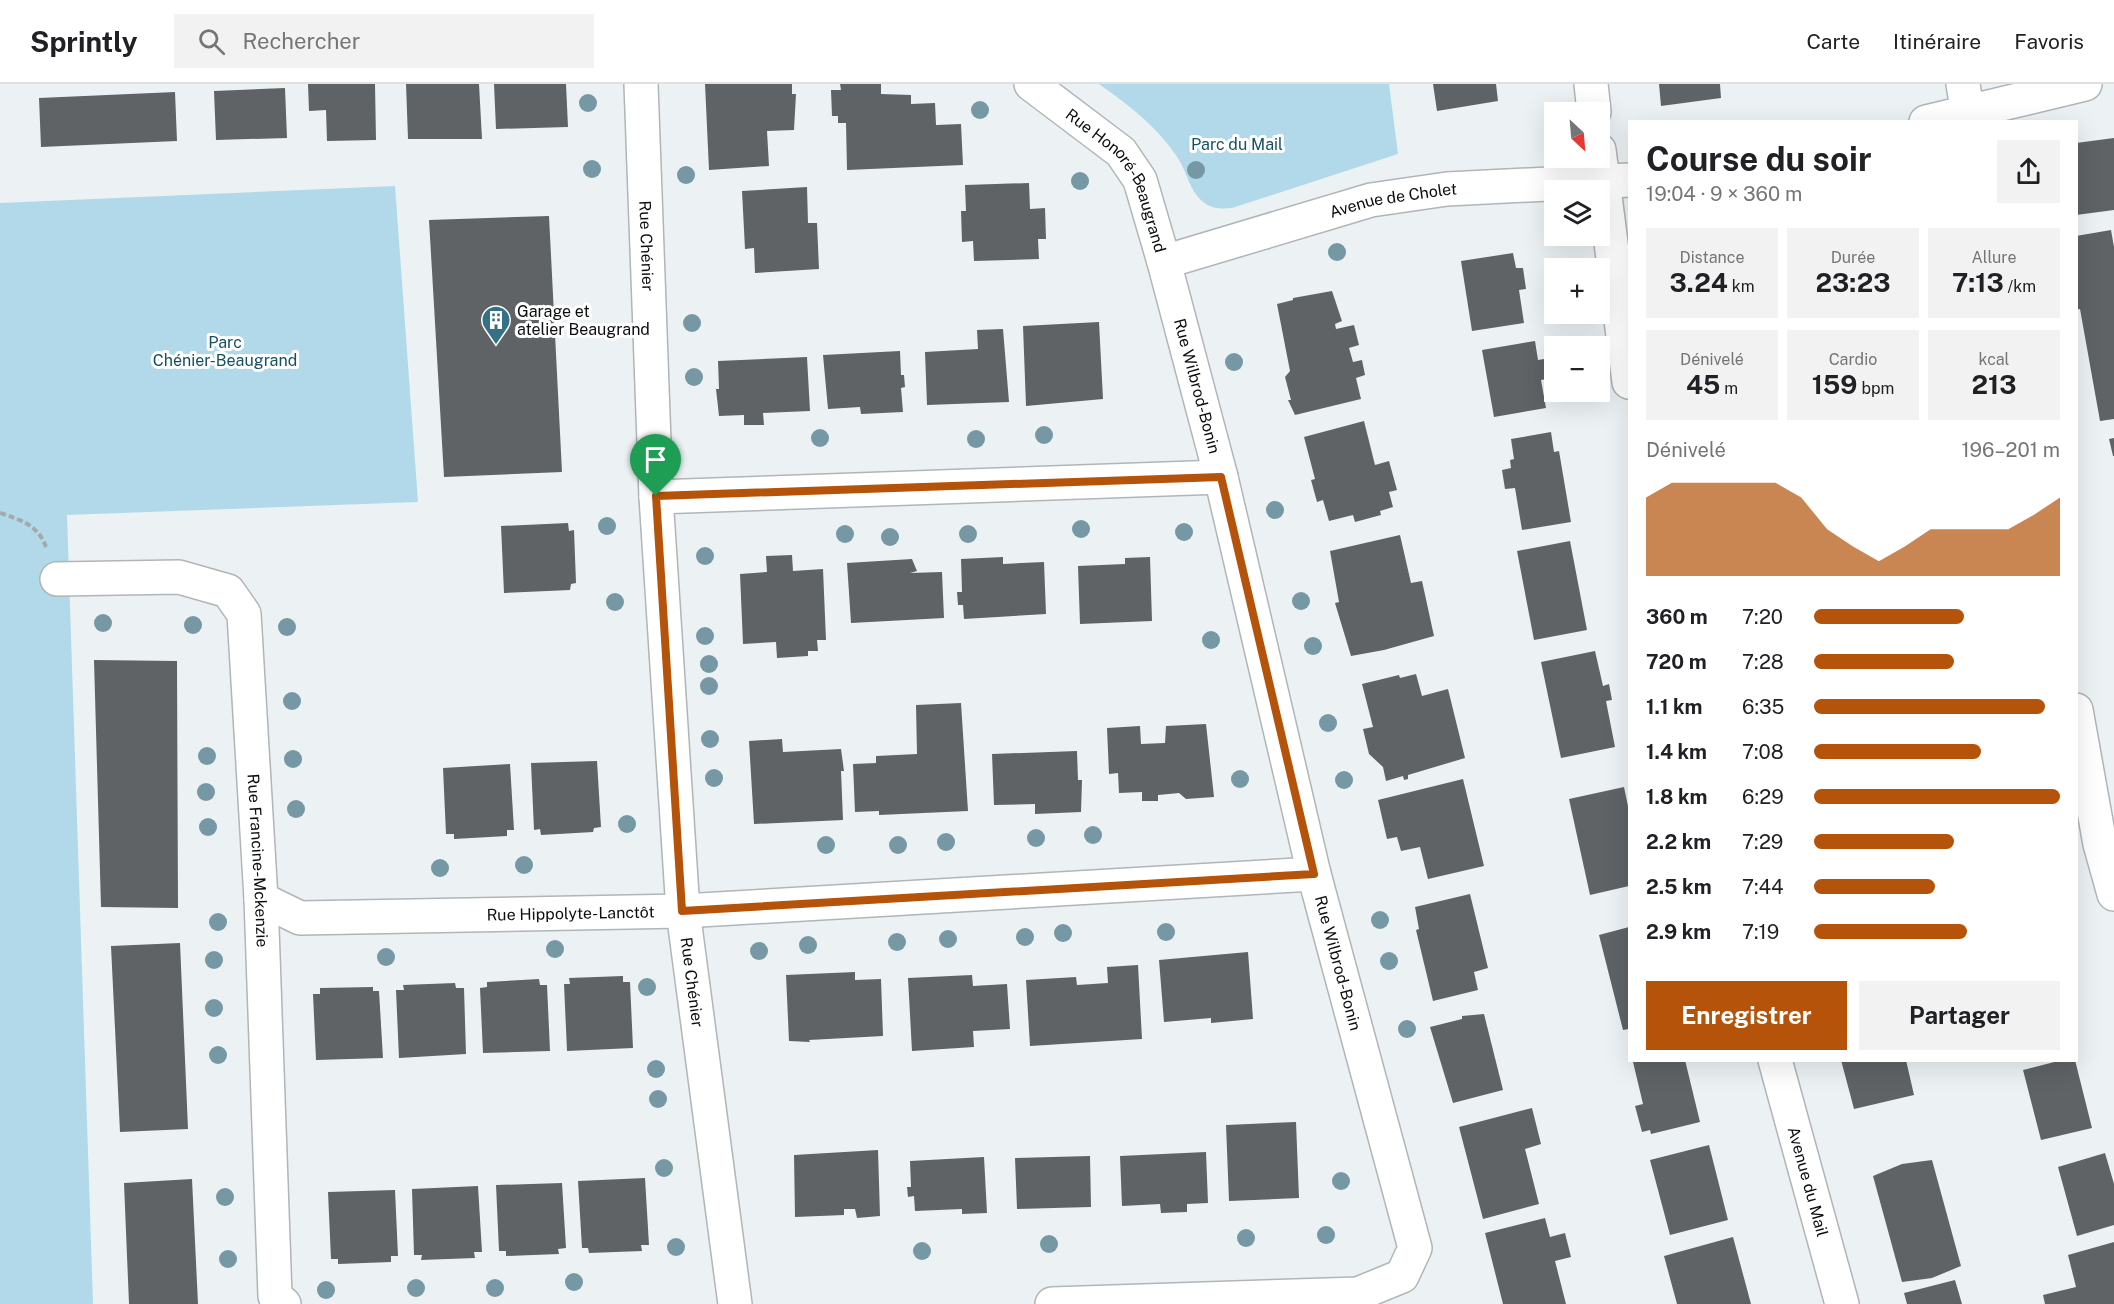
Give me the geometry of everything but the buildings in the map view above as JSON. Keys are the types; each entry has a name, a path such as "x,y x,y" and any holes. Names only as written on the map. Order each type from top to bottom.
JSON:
{"street":[{"name":"Rue Chénier","path":"641,84 656,496 682,911 735,1304"},
{"name":"Rue Honoré-Beaugrand","path":"1031,84 1121,152 1140,180 1164,262"},
{"path":"1591,84 1593,102"},
{"path":"1931,120 1967,106 2085,84"},
{"path":"1616,181 1628,367"},
{"name":"Avenue de Cholet","path":"1164,262 1371,200 1447,189 1616,181"},
{"name":"Rue Wilbrod-Bonin","path":"1052,1304 1358,1294 1402,1276 1415,1248 1314,874 1221,477 1164,262"},
{"path":"656,496 1221,477"},
{"name":"Rue Francine-Mckenzie","path":"57,579 178,577 228,591 244,614 261,899 275,1296 284,1304"},
{"path":"2078,721 2100,844 2114,894"},
{"name":"Rue Hippolyte-Lanctôt","path":"261,899 300,918 682,911 1314,874"},
{"name":"Avenue du Mail","path":"1775,1062 1842,1304"}],"path":[{"path":"0,513 26,523 41,534 57,579"}],"green space":[{"name":"Parc du Mail","path":"1099,84 1389,84 1398,154 1232,208 1216,208 1205,204 1198,197 1179,160 1153,128 1133,109"},
{"name":"Parc Chénier-Beaugrand","path":"395,186 418,502 67,515 93,1304 0,1304 0,203"}],"place":[{"name":"Garage et atelier Beaugrand","path":"496,346"}],"route":[{"path":"1221,477 1314,874 682,911 656,496 1221,477"}]}
